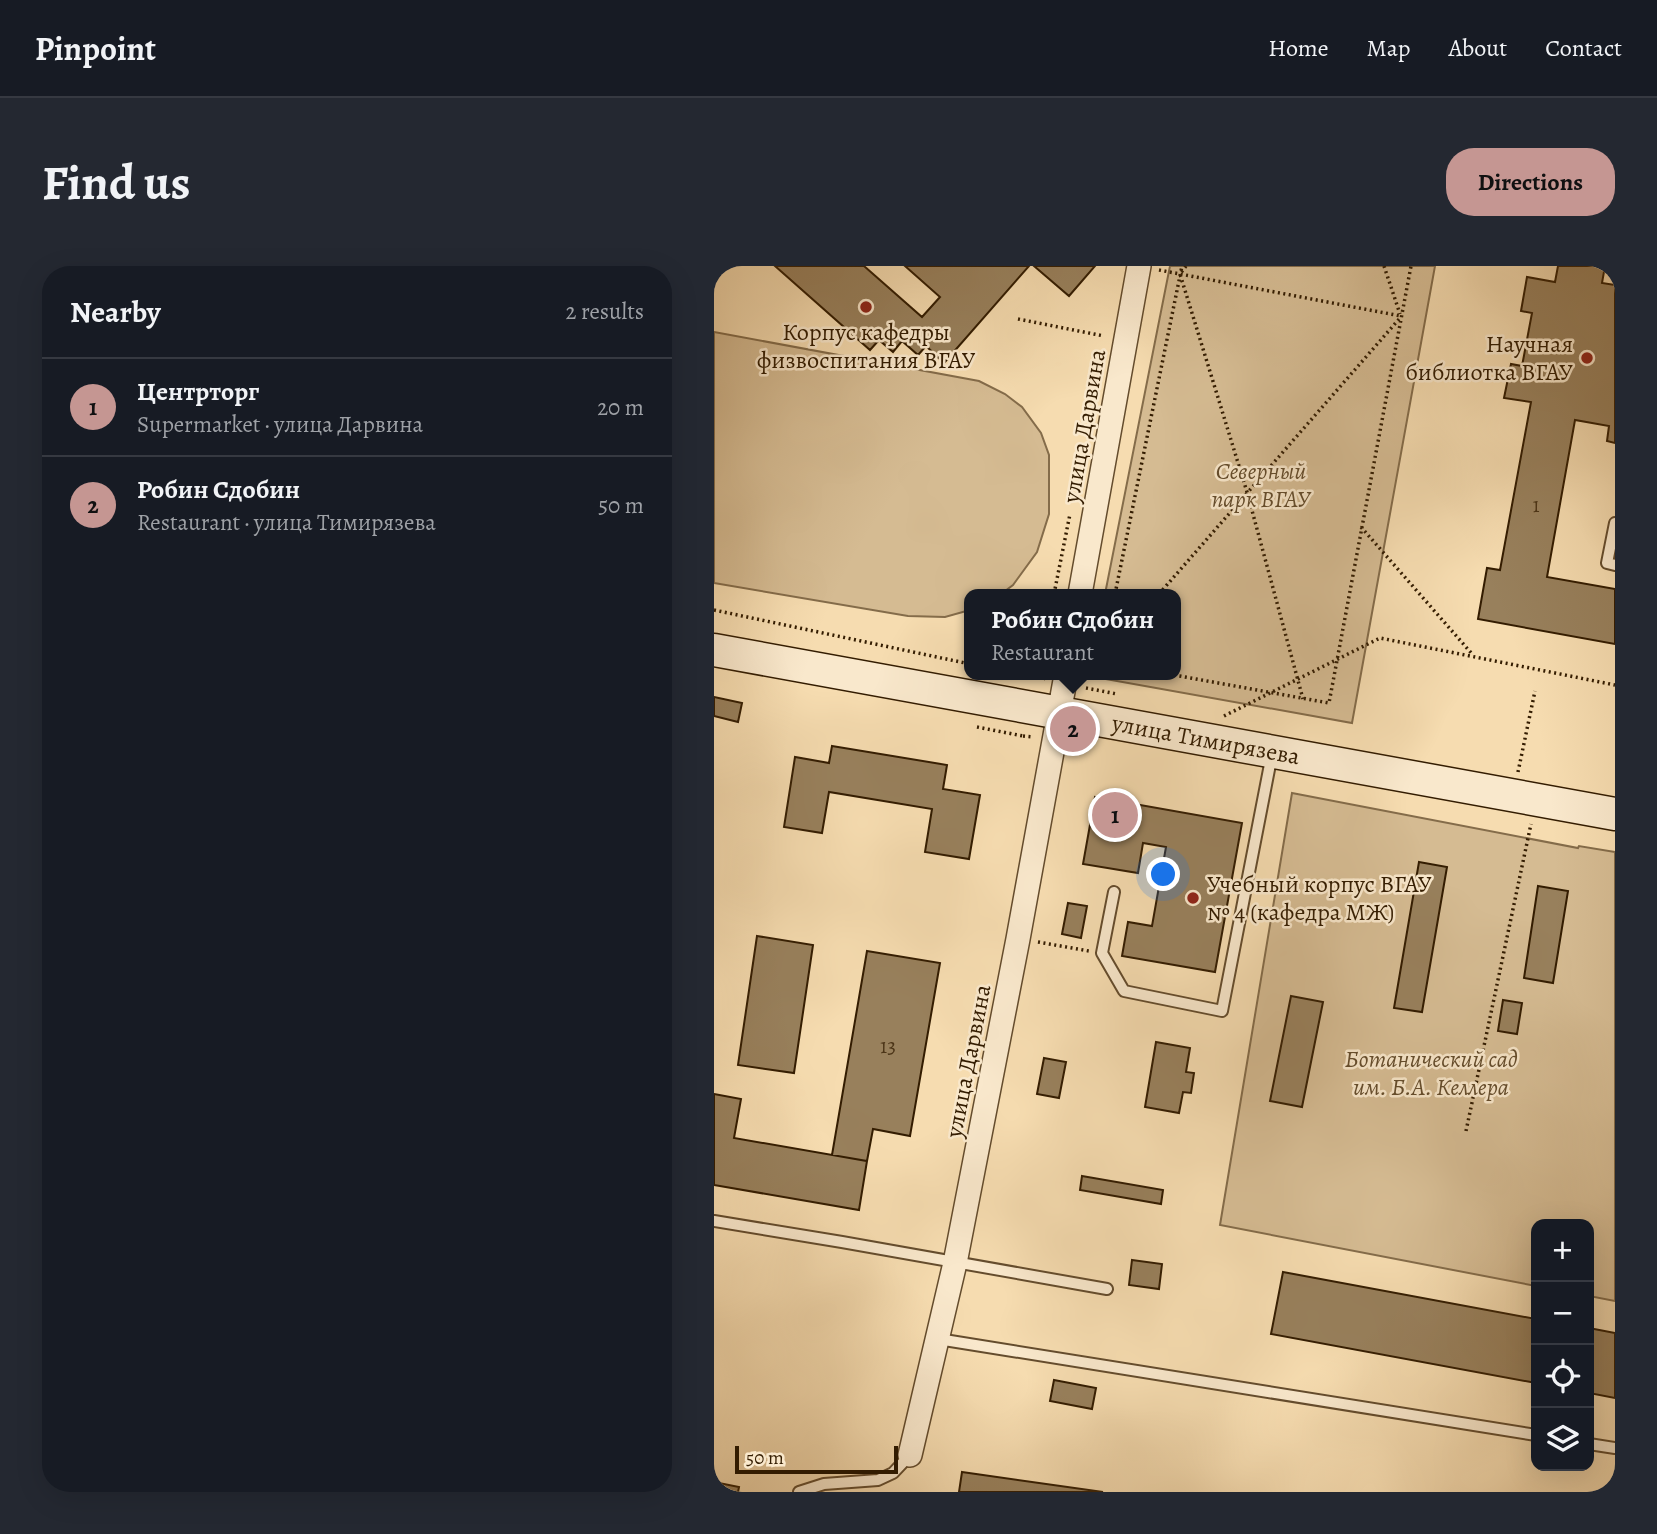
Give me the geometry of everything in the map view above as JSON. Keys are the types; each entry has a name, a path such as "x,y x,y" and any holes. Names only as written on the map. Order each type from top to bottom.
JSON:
{"main road":[{"name":"улица Тимирязева","path":"714,650 964,679"},
{"name":"улица Тимирязева","path":"976,680 1063,690 1272,751 1527,790 1615,814"}],"street":[{"name":"улица Дарвина","path":"1081,589 1139,266"},
{"name":"улица Дарвина","path":"910,1455 956,1263 1063,690"}],"lane":[{"path":"1615,523 1607,563 1615,565"},
{"path":"1114,892 1102,953 1124,991 1223,1011 1272,751"},
{"path":"714,1221 1107,1289"},
{"path":"938,1339 1531,1434"},
{"path":"1594,1445 1615,1448"},
{"path":"799,1492 824,1484 878,1480 893,1473 910,1455"}],"path":[{"path":"1116,589 1180,274 1184,266"},
{"path":"1384,266 1401,316"},
{"path":"1181,676 1329,703 1411,266"},
{"path":"1180,274 1401,316"},
{"path":"1180,274 1247,492 1303,699"},
{"path":"1163,589 1401,316"},
{"path":"1018,319 1104,336"},
{"path":"1362,527 1474,657"},
{"path":"714,610 964,663"},
{"path":"1223,716 1380,638 1615,685"},
{"path":"1045,680 1063,690 1119,695"},
{"path":"1466,1132 1527,790 1535,691"},
{"path":"1018,939 1102,953"}],"green space":[{"name":"Северный парк ВГАУ","path":"1170,266 1435,266 1352,723 1111,680 1181,680 1181,589 1106,589"},
{"path":"714,332 979,381 1005,394 1022,407 1041,433 1049,455 1049,514 1037,552 1008,589 964,589 964,612 945,617 908,616 714,583"},
{"name":"Ботанический сад им. Б.А. Келлера","path":"1292,793 1578,848 1615,852 1615,1301 1594,1297 1594,1219 1531,1219 1531,1285 1220,1225"}],"building":[{"name":"Корпус кафедры физвоспитания ВГАУ","path":"775,266 864,266 922,317 940,297 905,266 1029,266 944,363 926,346 918,355 902,341 893,352 879,340 870,350"},
{"path":"1034,266 1095,266 1069,296"},
{"path":"1558,266 1605,266 1602,283 1615,285 1615,443 1607,441 1609,426 1575,420 1547,577 1615,589 1615,644 1478,619 1487,568 1500,570 1531,402 1504,398 1511,364 1522,366 1532,313 1521,311 1527,277 1555,282"},
{"path":"714,697 742,703 738,722 714,716"},
{"path":"832,746 947,765 943,789 980,795 969,859 925,852 932,809 829,792 822,833 784,827 795,757 829,763"},
{"name":"Учебный корпус ВГАУ № 4 (кафедра МЖ)","path":"1095,797 1242,823 1215,972 1122,956 1128,922 1152,926 1166,847 1143,843 1138,873 1083,864"},
{"path":"1419,862 1447,867 1422,1012 1394,1008"},
{"path":"1538,886 1568,891 1553,983 1524,978"},
{"path":"1068,903 1087,906 1081,938 1062,934"},
{"path":"757,936 813,945 794,1073 738,1065"},
{"path":"867,951 940,963 910,1136 873,1129 867,1161 832,1155"},
{"path":"1291,996 1323,1002 1302,1107 1270,1101"},
{"path":"1503,1000 1522,1003 1517,1034 1498,1031"},
{"path":"1156,1042 1190,1048 1186,1072 1194,1073 1191,1093 1183,1092 1179,1113 1145,1107"},
{"path":"1044,1058 1066,1062 1059,1098 1037,1094"},
{"path":"714,1094 741,1099 734,1138 867,1161 859,1210 714,1185"},
{"path":"1082,1176 1163,1190 1161,1204 1080,1190"},
{"path":"1132,1260 1162,1264 1159,1289 1129,1285"},
{"path":"1283,1272 1531,1318 1531,1382 1271,1334"},
{"path":"1594,1329 1615,1333 1615,1398 1594,1394"},
{"path":"1054,1380 1096,1388 1092,1409 1050,1401"},
{"path":"962,1472 1103,1492 959,1492"},
{"path":"714,1482 739,1487 738,1492 714,1492"}],"place":[{"name":"Корпус кафедры физвоспитания ВГАУ","path":"866,307"},
{"name":"Научная библиотка ВГАУ","path":"1587,358"},
{"name":"Робин Сдобин","path":"1073,729"},
{"name":"Центрторг","path":"1115,815"},
{"name":"Учебный корпус ВГАУ № 4 (кафедра МЖ)","path":"1193,898"}]}
